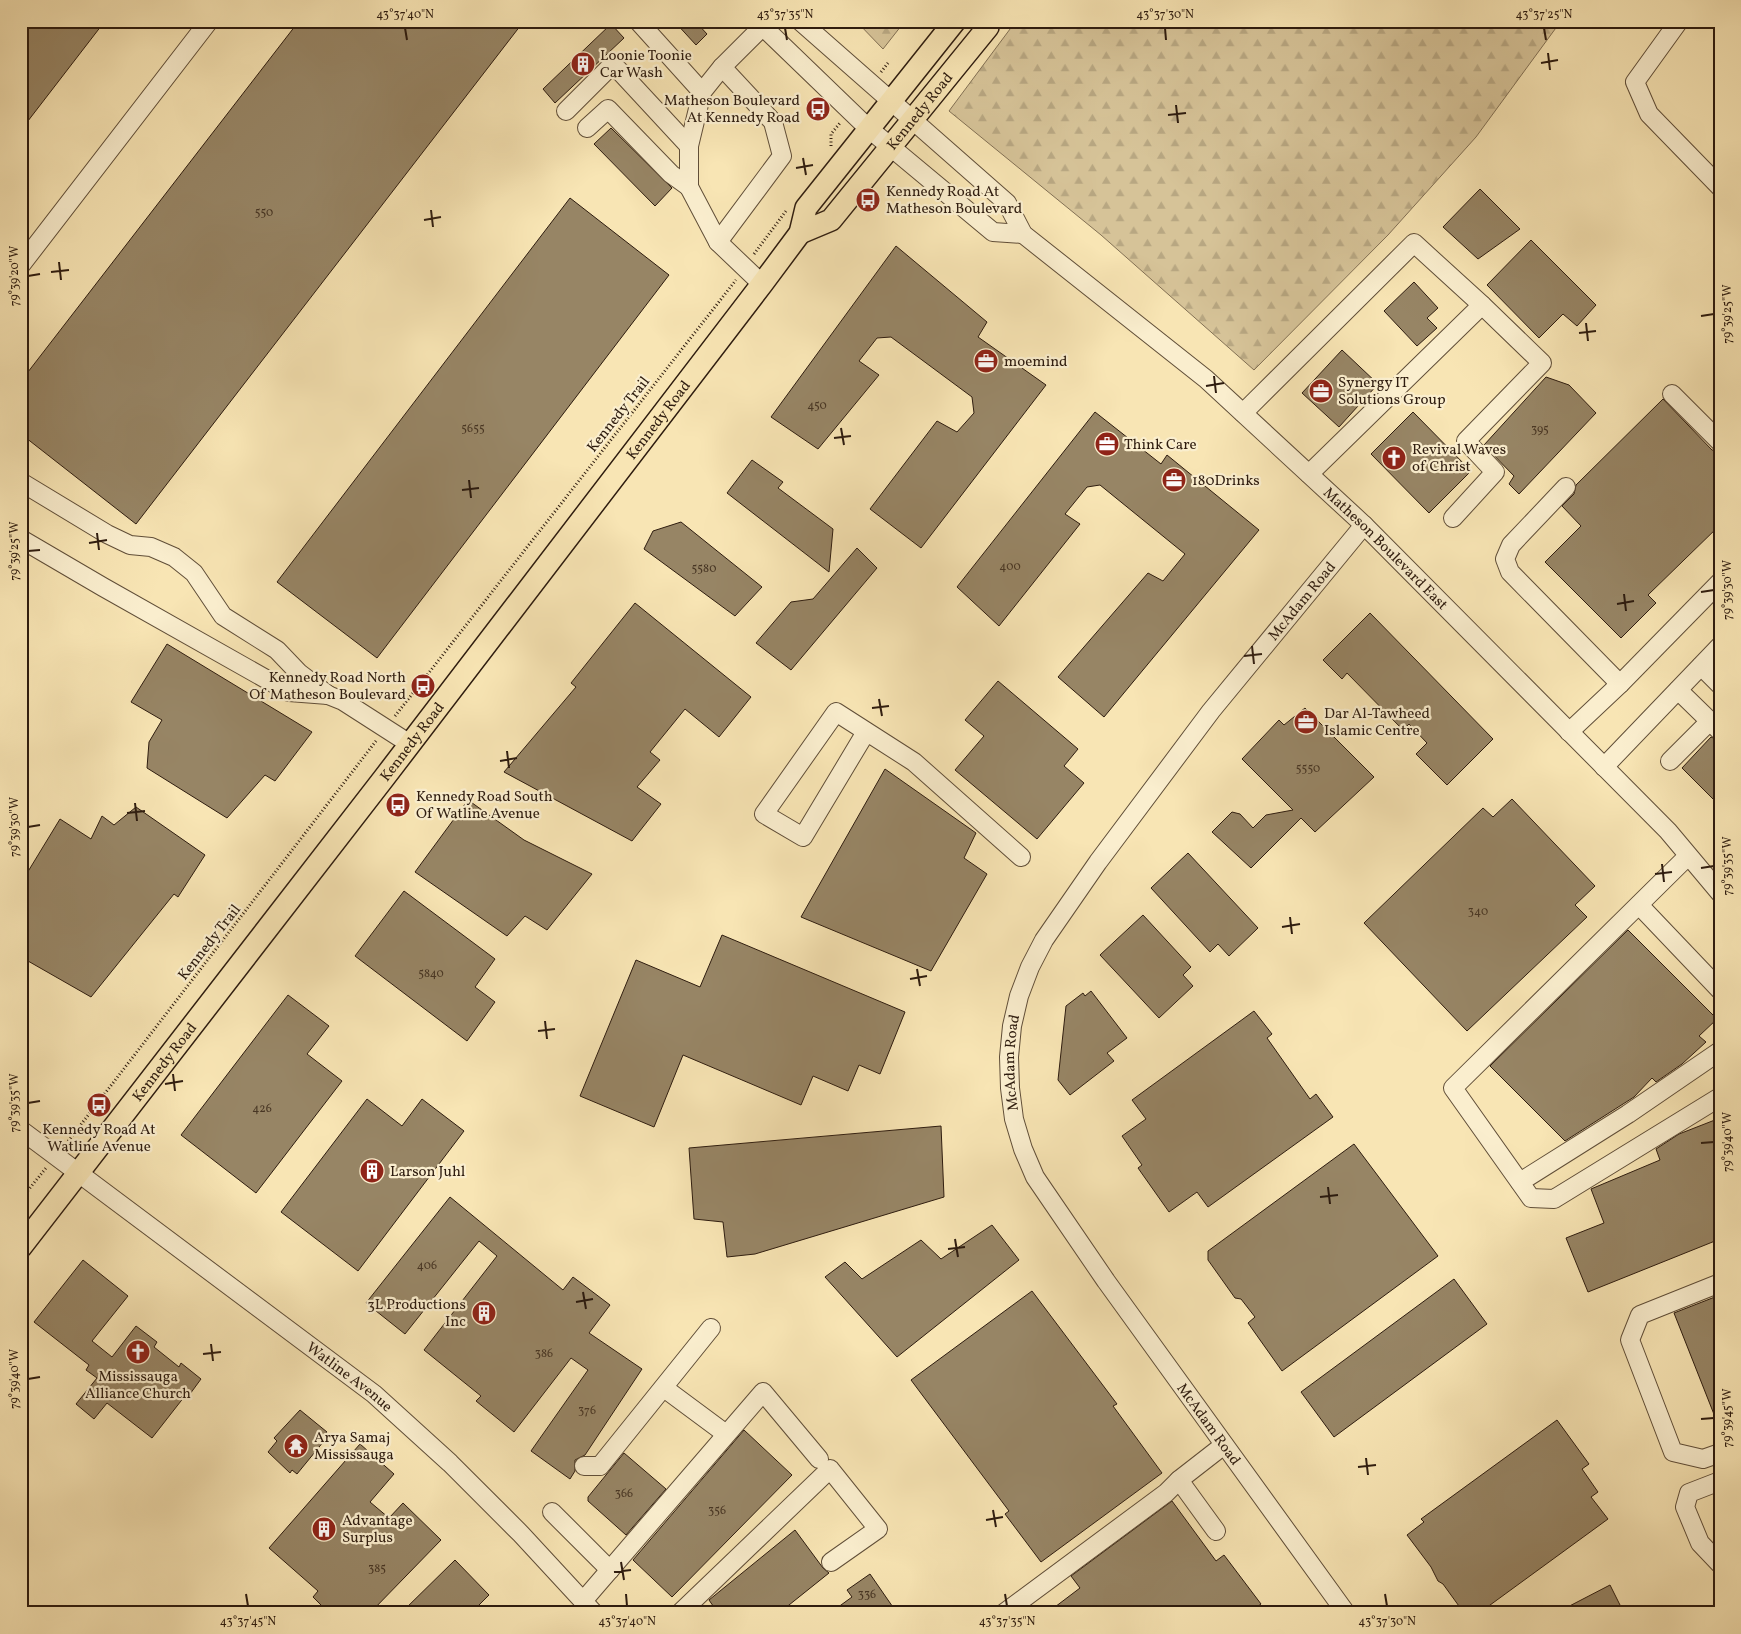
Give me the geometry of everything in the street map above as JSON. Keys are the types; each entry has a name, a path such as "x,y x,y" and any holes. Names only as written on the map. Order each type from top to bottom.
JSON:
{"main road":[{"name":"Kennedy Road","path":"21,1247 410,744 762,284 800,233 806,208 954,21"},
{"name":"Kennedy Road","path":"800,233 831,220 988,27 988,21"}],"street":[{"path":"21,265 208,21"},
{"path":"638,21 702,92"},
{"name":"Matheson Boulevard East","path":"800,21 1007,203 1023,234 1206,379 1364,525 1668,831 1720,893"},
{"path":"1679,21 1635,82 1649,114 1720,187"},
{"path":"689,187 689,146 702,92 760,24 868,128 993,232 1023,234"},
{"path":"566,111 613,64 689,146"},
{"path":"718,242 782,156 773,122 722,67"},
{"path":"587,128 608,109 671,174 689,187 718,242 744,269 762,284"},
{"path":"1243,413 1414,242 1542,363 1466,441 1495,472 1453,518"},
{"path":"1309,474 1482,305"},
{"path":"1672,394 1720,442"},
{"path":"21,482 115,538 130,545 151,547 174,557 194,572 223,616 277,650 299,673 328,695"},
{"path":"1566,487 1511,545 1505,559 1510,572 1620,684"},
{"name":"McAdam Road","path":"1346,1613 1106,1281 1035,1177 1023,1149 1012,1107 1009,1057 1012,1026 1019,996 1030,967 1044,940 1098,862 1210,711 1364,525"},
{"path":"21,539 289,692 328,695 343,700 410,744"},
{"path":"1569,732 1620,684 1720,582"},
{"path":"1604,767 1720,646"},
{"path":"1701,666 1720,685"},
{"path":"1670,761 1715,726 1678,690"},
{"path":"866,732 802,837 764,814 836,712 914,762 1021,857"},
{"path":"1688,856 1453,1088 1531,1198 1554,1199 1720,1097"},
{"path":"1639,905 1720,990"},
{"path":"1520,1182 1628,1114 1720,1050"},
{"name":"Watline Avenue","path":"21,1130 374,1394 456,1469 589,1607"},
{"path":"1720,1284 1640,1315 1630,1340 1673,1452 1704,1459 1720,1452"},
{"path":"584,1466 600,1466 711,1328"},
{"path":"664,1388 726,1434"},
{"path":"589,1607 610,1570 763,1392 819,1459"},
{"path":"1004,1613 1024,1607 1224,1445"},
{"path":"680,1613 830,1469 878,1529 831,1562"},
{"path":"1116,1519 1164,1481 1179,1480"},
{"path":"1179,1480 1216,1532"},
{"path":"1720,1481 1689,1493 1685,1507 1700,1543 1720,1564"},
{"path":"552,1512 610,1570"}],"path":[{"path":"830,149 831,134 834,130"},
{"name":"Kennedy Trail","path":"405,704 744,269 788,208"},
{"name":"Kennedy Trail","path":"71,1137 362,758"},
{"path":"21,1199 46,1169"}],"green space":[{"path":"856,21 905,21 883,49"},
{"path":"1016,21 1561,21 1476,137 1388,235 1254,370 1101,235 949,111"}],"building":[{"path":"21,21 105,21 21,130"},
{"path":"299,21 524,21 136,524 21,434 21,381"},
{"path":"674,21 695,21 707,34 696,45"},
{"name":"Loonie Toonie Car Wash","path":"611,24 624,38 555,103 543,89"},
{"path":"611,128 672,188 655,206 594,144"},
{"path":"1480,189 1520,229 1478,259 1443,227"},
{"path":"570,198 669,275 377,658 277,582"},
{"path":"1531,240 1596,305 1577,326 1563,314 1539,338 1487,285"},
{"path":"896,246 987,322 978,337 1046,385 921,548 870,509 937,421 957,432 974,413 972,397 891,337 877,338 859,361 879,375 818,449 771,417"},
{"path":"1414,282 1438,308 1427,318 1437,328 1417,346 1384,311"},
{"path":"1342,350 1378,384 1339,427 1302,393"},
{"path":"1546,377 1569,385 1596,413 1519,494 1509,484 1514,476 1484,445"},
{"path":"1663,399 1712,450 1720,452 1720,525 1648,595 1656,603 1621,638 1545,562 1581,526 1562,506 1574,494 1576,485"},
{"path":"1095,412 1161,464 1167,455 1259,530 1104,717 1058,677 1148,573 1163,581 1185,554 1100,485 1087,487 1065,514 1080,524 999,626 957,587"},
{"path":"1413,412 1471,471 1429,513 1371,454"},
{"path":"752,460 783,482 778,488 833,529 829,572 727,493"},
{"path":"681,522 762,587 735,616 644,549 653,531"},
{"path":"857,548 877,568 791,670 756,643 791,602 813,599"},
{"path":"635,603 751,697 719,737 685,709 650,752 660,760 637,787 661,804 632,841 504,772 576,687 571,683"},
{"path":"1370,613 1493,739 1447,785 1416,754 1427,743 1409,724 1403,730 1347,673 1342,679 1323,660"},
{"path":"167,644 312,732 275,781 265,775 227,818 147,768 149,742 162,720 131,702"},
{"path":"998,681 1078,749 1064,766 1084,783 1037,839 955,770 984,736 965,720"},
{"path":"1305,708 1374,777 1315,832 1301,818 1251,868 1212,832 1232,812 1240,814 1253,828 1266,815 1293,810 1242,759 1279,720 1284,725"},
{"path":"1711,737 1720,741 1720,806 1682,768"},
{"path":"885,769 976,833 964,858 987,874 931,971 801,917"},
{"path":"1512,799 1595,886 1575,905 1587,917 1467,1031 1364,923 1483,808 1493,817"},
{"path":"468,800 524,840 592,874 547,930 525,916 507,936 415,872"},
{"path":"136,807 205,855 178,897 174,894 91,997 21,957 21,883 60,819 91,839 102,816 114,825"},
{"path":"1188,853 1258,928 1229,956 1218,944 1210,952 1151,888"},
{"path":"404,891 495,959 475,987 495,1002 467,1041 355,956"},
{"path":"1143,915 1191,967 1183,975 1193,986 1159,1018 1100,955"},
{"path":"1628,930 1717,1019 1699,1036 1706,1042 1682,1064 1656,1082 1652,1078 1634,1097 1565,1141 1490,1066"},
{"path":"722,935 905,1012 880,1074 859,1065 848,1091 813,1076 801,1105 683,1055 654,1127 580,1096 636,960 700,987"},
{"path":"1091,991 1127,1038 1107,1053 1114,1061 1070,1095 1058,1080 1066,1006 1083,993 1085,996"},
{"path":"288,995 329,1026 307,1054 342,1081 256,1193 181,1135"},
{"path":"1254,1011 1272,1034 1267,1038 1310,1099 1316,1094 1333,1117 1208,1207 1197,1192 1169,1212 1138,1168 1142,1165 1122,1136 1146,1119 1132,1100"},
{"name":"Larson Juhl","path":"367,1099 402,1126 422,1099 464,1131 358,1271 281,1212"},
{"path":"1720,1118 1720,1239 1588,1292 1566,1238 1604,1223 1591,1189 1660,1160 1656,1149 1679,1134"},
{"path":"941,1126 944,1197 755,1254 727,1257 723,1222 694,1219 689,1148"},
{"path":"1354,1144 1438,1256 1282,1371 1248,1323 1255,1317 1241,1299 1235,1298 1208,1260 1208,1251"},
{"path":"450,1197 563,1290 573,1277 610,1305 589,1333 642,1369 585,1455 575,1460 575,1471 570,1479 531,1451 588,1370 571,1358 514,1432 476,1401 481,1396 424,1350 497,1256 479,1241 405,1334 366,1303"},
{"path":"992,1225 1019,1260 897,1357 825,1277 845,1262 862,1279 921,1240 941,1259"},
{"name":"Mississauga Alliance Church","path":"83,1260 128,1296 92,1341 112,1357 136,1326 157,1342 154,1347 179,1367 181,1363 201,1379 190,1394 188,1392 152,1438 107,1403 94,1419 76,1404 97,1378 86,1370 89,1365 34,1322"},
{"path":"1454,1279 1487,1324 1334,1437 1301,1392"},
{"path":"1032,1291 1117,1404 1113,1406 1162,1473 1041,1562 1005,1514 1009,1511 911,1380"},
{"path":"1720,1295 1720,1427 1719,1427 1674,1313"},
{"name":"Arya Samaj Mississauga","path":"300,1410 327,1432 321,1439 324,1441 297,1474 292,1470 290,1473 268,1452 277,1441 274,1438"},
{"path":"1557,1420 1589,1464 1582,1469 1598,1492 1591,1497 1608,1519 1486,1608 1484,1606 1473,1613 1464,1613 1443,1584 1438,1581 1431,1567 1407,1535 1424,1522 1421,1519"},
{"path":"744,1430 792,1475 672,1597 633,1560"},
{"path":"360,1444 394,1474 370,1502 389,1518 403,1503 441,1540 370,1613 329,1613 313,1597 318,1591 269,1548"},
{"path":"624,1453 666,1489 626,1535 588,1501 588,1497"},
{"path":"1172,1501 1216,1561 1224,1555 1261,1604 1249,1613 1047,1613 1080,1588 1071,1576"},
{"path":"795,1530 823,1568 829,1573 779,1613 718,1613 709,1600"},
{"path":"455,1560 489,1595 471,1613 401,1613"},
{"path":"870,1574 897,1613 830,1613 852,1597 847,1590"},
{"path":"1610,1585 1624,1613 1556,1613"}],"place":[{"name":"Loonie Toonie Car Wash","path":"583,64"},
{"name":"Matheson Boulevard At Kennedy Road","path":"818,109"},
{"name":"Kennedy Road At Matheson Boulevard","path":"868,200"},
{"name":"moemind","path":"986,361"},
{"name":"Synergy IT Solutions Group","path":"1321,391"},
{"name":"Think Care","path":"1107,444"},
{"name":"Revival Waves of Christ","path":"1394,458"},
{"name":"180Drinks","path":"1174,480"},
{"name":"Kennedy Road North Of Matheson Boulevard","path":"423,686"},
{"name":"Dar Al-Tawheed Islamic Centre","path":"1306,722"},
{"name":"Kennedy Road South Of Watline Avenue","path":"398,805"},
{"name":"Kennedy Road At Watline Avenue","path":"99,1105"},
{"name":"Larson Juhl","path":"372,1171"},
{"name":"3L Productions Inc","path":"484,1313"},
{"name":"Mississauga Alliance Church","path":"138,1352"},
{"name":"Arya Samaj Mississauga","path":"296,1446"},
{"name":"Advantage Surplus","path":"324,1529"}]}
